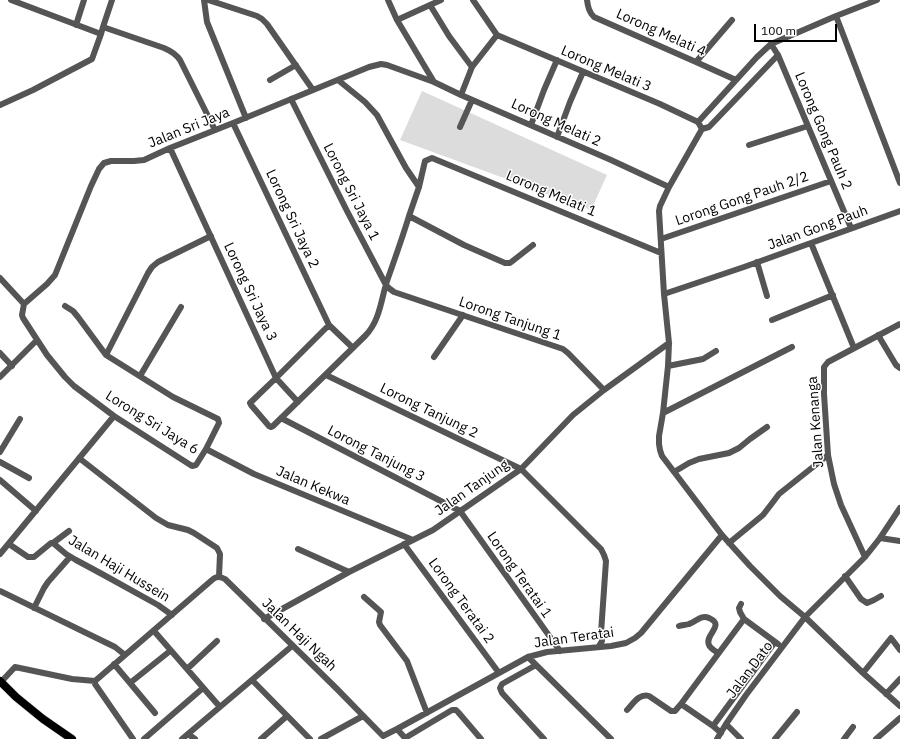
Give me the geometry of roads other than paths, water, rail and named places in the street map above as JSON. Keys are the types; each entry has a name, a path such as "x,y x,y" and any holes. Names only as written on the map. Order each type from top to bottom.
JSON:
{"main road":[{"path":"0,682 43,719 72,739"}],"street":[{"path":"11,0 76,26 101,34"},
{"path":"76,26 84,0"},
{"path":"0,105 33,90 92,59 112,0"},
{"path":"204,0 207,22 246,118"},
{"path":"208,0 262,19 313,90"},
{"path":"388,0 397,20 434,82"},
{"path":"397,20 441,0"},
{"path":"461,95 472,67 497,35 473,0"},
{"name":"Lorong Melati 4","path":"587,0 589,10 594,17 736,80"},
{"path":"702,129 698,122 757,57 771,44 877,0"},
{"path":"430,5 449,36 472,67"},
{"path":"836,16 900,183"},
{"path":"696,62 732,20"},
{"path":"103,26 164,48 177,55 215,130"},
{"name":"Lorong Melati 3","path":"497,35 660,104 698,122"},
{"name":"Lorong Gong Pauh 2","path":"771,44 778,56 852,228"},
{"path":"778,56 709,127 702,129 660,206 659,211 664,294 669,343 668,366 659,436 660,450 665,460 722,535 750,566 780,596 805,617 863,673 900,706"},
{"path":"531,125 556,60"},
{"name":"Jalan Sri Jaya","path":"24,304 55,275 91,186 101,166 108,161 139,161 369,67 381,64 434,82"},
{"path":"270,80 296,65"},
{"path":"557,137 583,72"},
{"path":"338,80 365,102 377,115 418,187 375,323 369,332 353,348 326,375 273,426 269,426 250,405 250,403 329,325 353,348"},
{"name":"Lorong Melati 2","path":"434,82 669,187"},
{"name":"Lorong Sri Jaya 1","path":"291,100 386,285 394,292"},
{"path":"460,126 472,100"},
{"name":"Lorong Sri Jaya 2","path":"233,123 329,325"},
{"path":"749,145 808,126"},
{"name":"Lorong Sri Jaya 3","path":"170,148 276,378 298,402"},
{"name":"Lorong Melati 1","path":"418,187 425,161 430,158 662,253"},
{"name":"Lorong Gong Pauh 2/2","path":"661,239 831,181"},
{"name":"Jalan Gong Pauh","path":"664,294 900,211"},
{"path":"409,216 464,245 505,263 510,263 533,245"},
{"path":"106,355 152,267 158,262 211,236"},
{"path":"811,243 854,348"},
{"path":"757,262 767,296"},
{"path":"1,281 24,304"},
{"name":"Lorong Tanjung 1","path":"394,292 563,349 604,390"},
{"path":"772,320 833,295"},
{"name":"Lorong Sri Jaya 6","path":"24,304 22,315 23,318 47,355 65,377 114,416 192,466 196,465 219,423 218,419 183,402 106,355 73,311 65,306"},
{"path":"140,376 181,306"},
{"path":"434,357 463,315"},
{"name":"Jalan Kenanga","path":"865,557 837,495 834,484 828,455 824,394 824,367 828,362 900,324"},
{"path":"878,335 896,365 900,368"},
{"path":"0,377 37,340"},
{"name":"Jalan Tanjung","path":"264,619 349,572 433,530 521,469 565,422 581,408 669,343"},
{"path":"663,412 792,347"},
{"path":"668,366 703,360 716,352"},
{"path":"0,353 12,366"},
{"name":"Lorong Tanjung 2","path":"326,375 521,469 601,549 604,555 606,561 601,627 602,641 599,646"},
{"path":"0,554 114,416"},
{"name":"Lorong Tanjung 3","path":"281,418 460,511"},
{"path":"0,452 20,419"},
{"path":"674,472 699,459 729,452 739,448 767,427"},
{"name":"Jalan Kekwa","path":"206,449 254,474 413,540"},
{"path":"729,543 763,515 779,494 828,455"},
{"path":"0,682 15,667 72,679 95,681 114,664 122,652 154,631 168,612 212,580 219,573 220,552 217,548 188,530 168,524 156,518 79,458"},
{"path":"0,462 29,478"},
{"path":"0,480 36,511"},
{"name":"Jalan Dato","path":"717,739 726,724 805,617 865,557 900,508"},
{"name":"Lorong Teratai 1","path":"460,511 560,652"},
{"path":"9,544 31,558 69,531"},
{"name":"Jalan Teratai","path":"397,729 528,657 542,653 560,652 599,646 612,646 626,643 635,638 641,633 722,535"},
{"path":"880,538 900,541"},
{"name":"Jalan Haji Hussein","path":"53,543 70,557 109,577 168,612"},
{"name":"Lorong Teratai 2","path":"404,544 499,673"},
{"path":"298,548 349,572"},
{"path":"34,608 48,582 70,557"},
{"name":"Jalan Haji Ngah","path":"219,573 363,716 381,738 397,729"},
{"path":"845,576 861,599 867,603 881,596"},
{"path":"0,592 122,652"},
{"path":"364,597 381,612 379,622 380,625 407,661 427,713"},
{"path":"741,604 739,608 744,619 782,647"},
{"path":"679,626 689,624 702,617 708,617 716,623 716,626 709,638 708,644 718,653"},
{"path":"627,710 636,700 645,695 649,696 671,711 675,711 744,619"},
{"path":"154,631 220,707"},
{"path":"863,673 891,638 900,650"},
{"path":"187,669 217,641"},
{"path":"713,726 775,642"},
{"path":"182,739 292,646"},
{"path":"130,683 170,650"},
{"path":"528,657 611,739"},
{"path":"114,664 154,714"},
{"path":"536,665 502,684 500,688 502,693 544,739"},
{"path":"886,694 900,679"},
{"path":"252,680 310,739"},
{"path":"95,681 95,684 133,739"},
{"path":"144,739 203,688"},
{"path":"681,704 721,733"},
{"path":"397,729 405,739 452,710 456,710 481,739"},
{"path":"775,739 797,712"},
{"path":"261,739 287,716"},
{"path":"321,739 363,716"},
{"path":"876,739 900,718"},
{"path":"726,724 740,739"},
{"path":"844,739 854,726"},
{"path":"188,734 195,739"}]}
